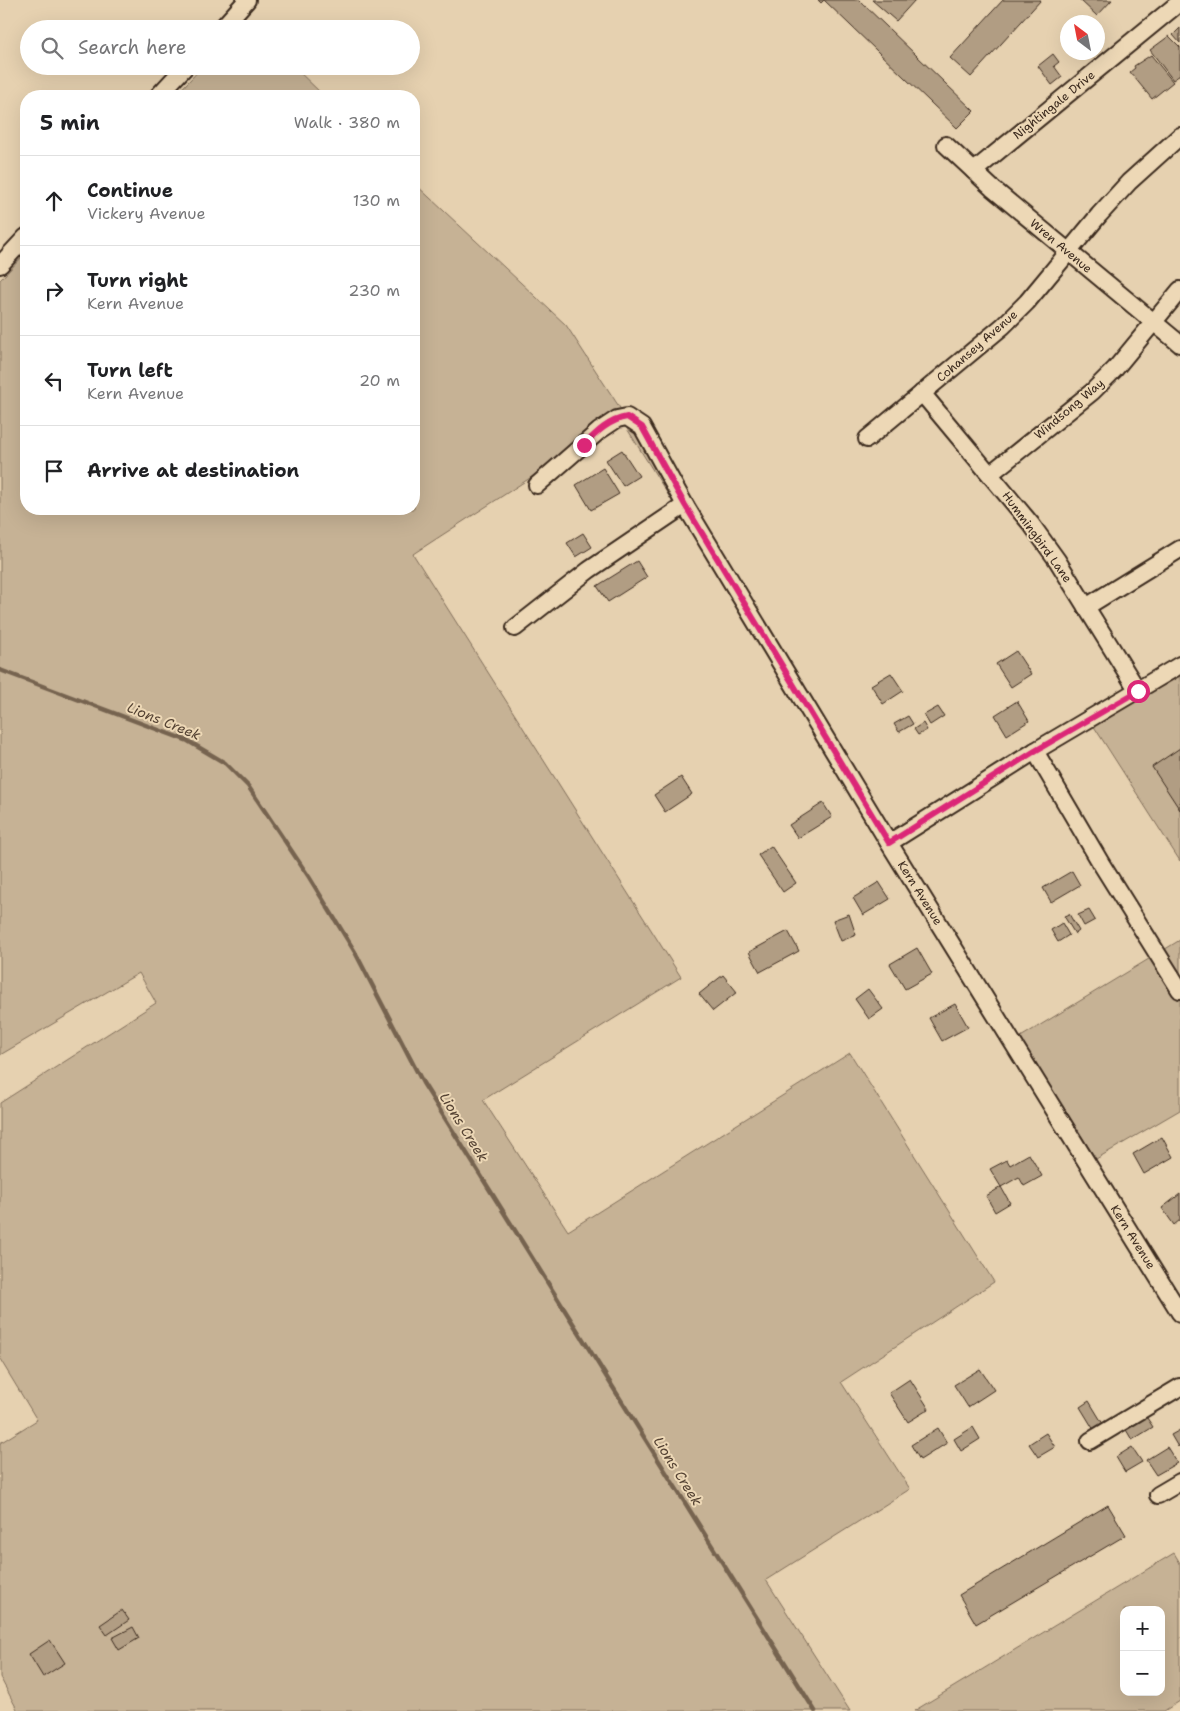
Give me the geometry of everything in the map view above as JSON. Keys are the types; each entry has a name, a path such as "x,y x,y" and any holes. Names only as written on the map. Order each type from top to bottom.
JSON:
{"street":[{"path":"228,20 247,0"},
{"name":"Nightingale Drive","path":"974,171 1180,2"},
{"path":"164,90 178,75"},
{"name":"Cohansey Avenue","path":"867,439 1003,326 1027,302 1129,182 1180,136"},
{"name":"Wren Avenue","path":"946,145 1068,252 1180,344"},
{"path":"0,266 20,244"},
{"name":"Windsong Way","path":"990,474 1092,392 1115,369 1180,290"},
{"name":"Hummingbird Lane","path":"922,393 1031,524 1057,560 1138,691"},
{"name":"Kern Avenue","path":"537,485 599,431 617,419 627,417 642,427 685,505 889,843 1180,1313"},
{"path":"515,628 589,570 685,505"},
{"path":"1086,607 1180,549"},
{"path":"889,843 1035,751 1180,665"},
{"path":"1035,751 1102,865 1180,990"},
{"path":"1090,1441 1180,1387"},
{"path":"1158,1495 1180,1482"}],"shaded area":[{"path":"195,75 302,75 318,90 181,90"},
{"path":"420,189 566,325 670,485 886,845 621,419 413,554 681,977 483,1100 568,1231 850,1053 994,1282 841,1382 910,1489 766,1580 850,1711 18,1711 0,1677 0,1443 37,1420 0,1359 0,1103 156,1003 139,973 0,1055 0,280 20,259 20,515 420,515"},
{"path":"1180,673 1180,861 1093,725"},
{"path":"1180,940 1180,1110 1096,1159 1019,1038"},
{"path":"1174,1553 1180,1563 1180,1701 1164,1711 914,1711"}],"building":[{"path":"824,0 859,0 974,111 957,128"},
{"path":"872,0 915,0 896,21"},
{"path":"1003,0 1041,0 971,77 950,58"},
{"path":"1080,0 1112,0 1098,15"},
{"path":"1180,28 1180,43 1173,35"},
{"path":"1169,36 1180,47 1180,75 1173,80 1150,50"},
{"path":"1053,54 1059,62 1054,66 1062,77 1052,85 1038,66"},
{"path":"1151,55 1173,82 1152,99 1130,72 1135,68 1134,66"},
{"path":"622,450 639,476 623,486 606,460"},
{"path":"603,468 619,494 591,510 576,485"},
{"path":"583,533 592,547 576,557 567,543"},
{"path":"637,561 647,577 608,602 597,586"},
{"path":"1016,651 1031,674 1011,687 996,664"},
{"path":"891,673 903,691 883,704 871,685"},
{"path":"1017,701 1029,721 1007,735 995,715"},
{"path":"938,707 944,716 930,725 924,715"},
{"path":"908,716 913,724 899,732 894,724"},
{"path":"923,723 927,730 918,735 914,729"},
{"path":"1180,748 1180,810 1152,767"},
{"path":"681,777 692,794 665,812 654,795"},
{"path":"823,803 832,817 798,838 789,825"},
{"path":"771,846 796,883 783,892 758,855"},
{"path":"1072,871 1080,885 1051,902 1043,888"},
{"path":"879,882 890,899 863,915 853,898"},
{"path":"1089,910 1095,920 1084,926 1078,915"},
{"path":"849,914 856,935 841,941 833,920"},
{"path":"1069,914 1079,931 1075,934 1064,916"},
{"path":"1062,923 1069,935 1058,942 1051,930"},
{"path":"788,931 799,951 760,972 749,952"},
{"path":"917,948 932,974 905,989 890,964"},
{"path":"723,975 737,992 713,1011 699,994"},
{"path":"868,989 883,1009 869,1019 855,999"},
{"path":"955,1004 968,1027 942,1041 929,1018"},
{"path":"1162,1137 1173,1157 1144,1174 1133,1154"},
{"path":"1029,1154 1042,1176 1024,1186 1019,1177 1001,1187 990,1169 1007,1160 1010,1165"},
{"path":"1001,1187 1010,1203 995,1212 986,1196"},
{"path":"1180,1194 1180,1220 1174,1225 1162,1208"},
{"path":"980,1369 994,1390 968,1407 954,1385"},
{"path":"910,1379 929,1409 908,1422 889,1393"},
{"path":"1089,1401 1103,1424 1094,1430 1080,1407"},
{"path":"1145,1415 1153,1427 1132,1440 1125,1428"},
{"path":"973,1427 980,1439 961,1451 954,1439"},
{"path":"938,1428 947,1443 920,1460 911,1445"},
{"path":"1180,1430 1180,1445 1178,1447 1171,1435"},
{"path":"1046,1433 1055,1447 1038,1457 1029,1444"},
{"path":"1132,1447 1142,1462 1125,1472 1116,1457"},
{"path":"1167,1447 1177,1463 1156,1475 1146,1460"},
{"path":"1108,1505 1126,1535 976,1624 959,1595"},
{"path":"122,1610 129,1620 107,1635 100,1625"},
{"path":"133,1627 139,1638 119,1650 112,1638"},
{"path":"50,1640 65,1663 43,1677 29,1654"}],"waterway":[{"name":"Lions Creek","path":"0,670 188,741 225,763 248,786 309,877 355,952 423,1083 815,1711"}],"route":[{"path":"584,445 599,431 617,419 627,417 642,427 685,505 889,843 1035,751 1138,691"}]}
